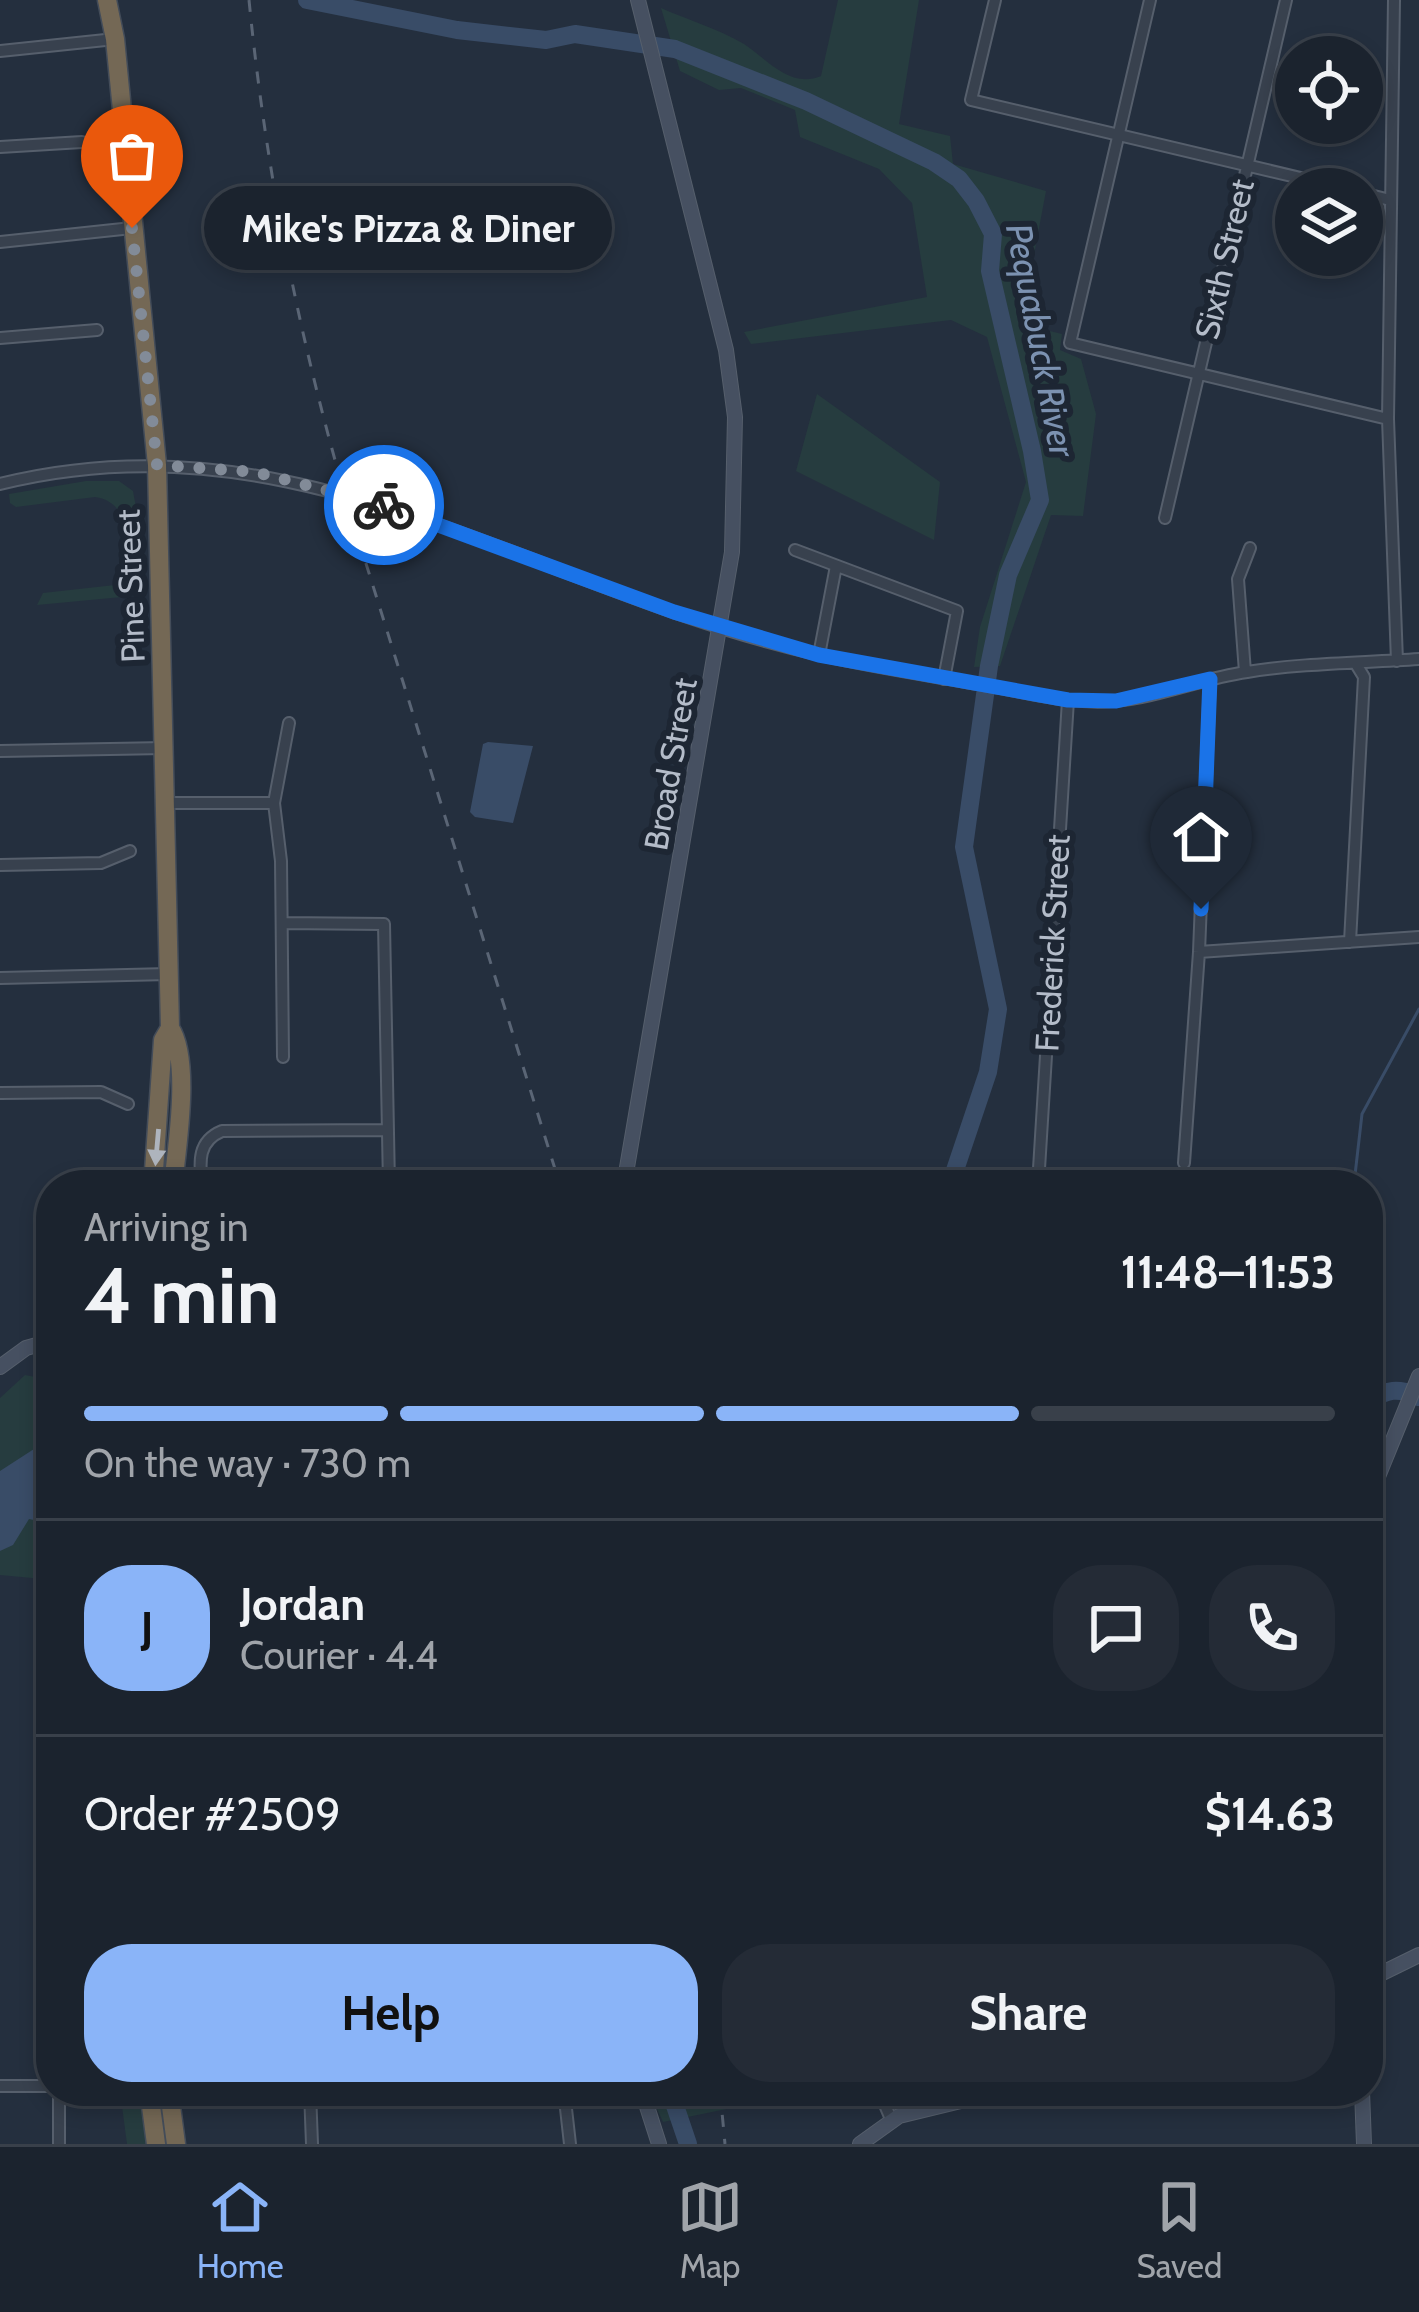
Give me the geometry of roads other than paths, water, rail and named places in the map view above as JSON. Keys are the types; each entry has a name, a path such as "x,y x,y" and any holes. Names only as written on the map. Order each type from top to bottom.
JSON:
{"highway":[{"name":"Pine Street","path":"107,0 115,39 157,465 170,1028 163,1040 154,1170"},
{"name":"Pine Street","path":"170,1028 178,1040 174,1170"},
{"path":"151,2106 156,2144"},
{"path":"171,2106 176,2144"}],"main road":[{"name":"Broad Street","path":"627,1170 732,552 735,417 718,310 638,0"},
{"path":"0,1367 36,1345"},
{"path":"1383,1464 1417,1381"},
{"path":"1383,1973 1419,1955"},
{"path":"647,2106 659,2144"},
{"path":"860,2144 891,2119 943,2106"},
{"path":"1363,2106 1364,2144"}],"street":[{"path":"995,0 971,100 1275,171"},
{"path":"1150,0 1070,343 1388,419"},
{"name":"Sixth Street","path":"1165,518 1286,0"},
{"path":"1394,0 1388,419 1397,661"},
{"path":"0,51 115,39"},
{"path":"0,147 82,142"},
{"path":"1383,198 1390,200"},
{"path":"0,242 132,228"},
{"path":"0,338 97,330"},
{"path":"0,484 82,468 157,465 255,472 406,512 720,627 819,655 1068,700 1116,701 1245,672 1419,659"},
{"path":"1245,672 1238,579 1250,548"},
{"path":"795,550 957,611 944,679"},
{"path":"819,655 836,566"},
{"path":"1350,942 1364,677 1356,664"},
{"path":"1184,1163 1199,952 1210,679"},
{"name":"Frederick Street","path":"1039,1170 1068,700"},
{"path":"283,1057 283,923 274,802 289,723"},
{"path":"0,752 165,748"},
{"path":"166,803 274,802"},
{"path":"0,865 100,863 130,851"},
{"path":"283,923 384,924 388,1170"},
{"path":"1199,952 1419,937"},
{"path":"0,978 169,974"},
{"path":"0,1093 101,1092 128,1104"},
{"path":"202,1170 202,1148 209,1136 222,1131 386,1130"},
{"path":"0,2086 36,2086"},
{"path":"59,2106 59,2144"},
{"path":"311,2106 312,2144"},
{"path":"566,2106 570,2144"},
{"path":"885,2106 891,2119"}],"water":[{"path":"483,744 533,746 513,823 475,817 470,812"},
{"path":"36,1448 36,1520 29,1519 13,1545 0,1551 0,1471"}],"waterway":[{"name":"Pequabuck River","path":"307,0 457,30 546,40 575,34 675,49 806,101 934,162 959,179 976,201 993,234 990,271 1040,500 1008,575 989,666 964,847 998,1009 988,1072 955,1170"},
{"path":"1356,1170 1362,1114 1419,1009"},
{"path":"1383,1394 1405,1392 1419,1397"},
{"name":"Pequabuck River","path":"675,2106 688,2144"}],"railway":[{"path":"249,0 275,193 331,447 555,1170"},
{"path":"721,2106 725,2144"}],"place":[{"name":"Mike's Pizza & Diner","path":"132,228"}]}
